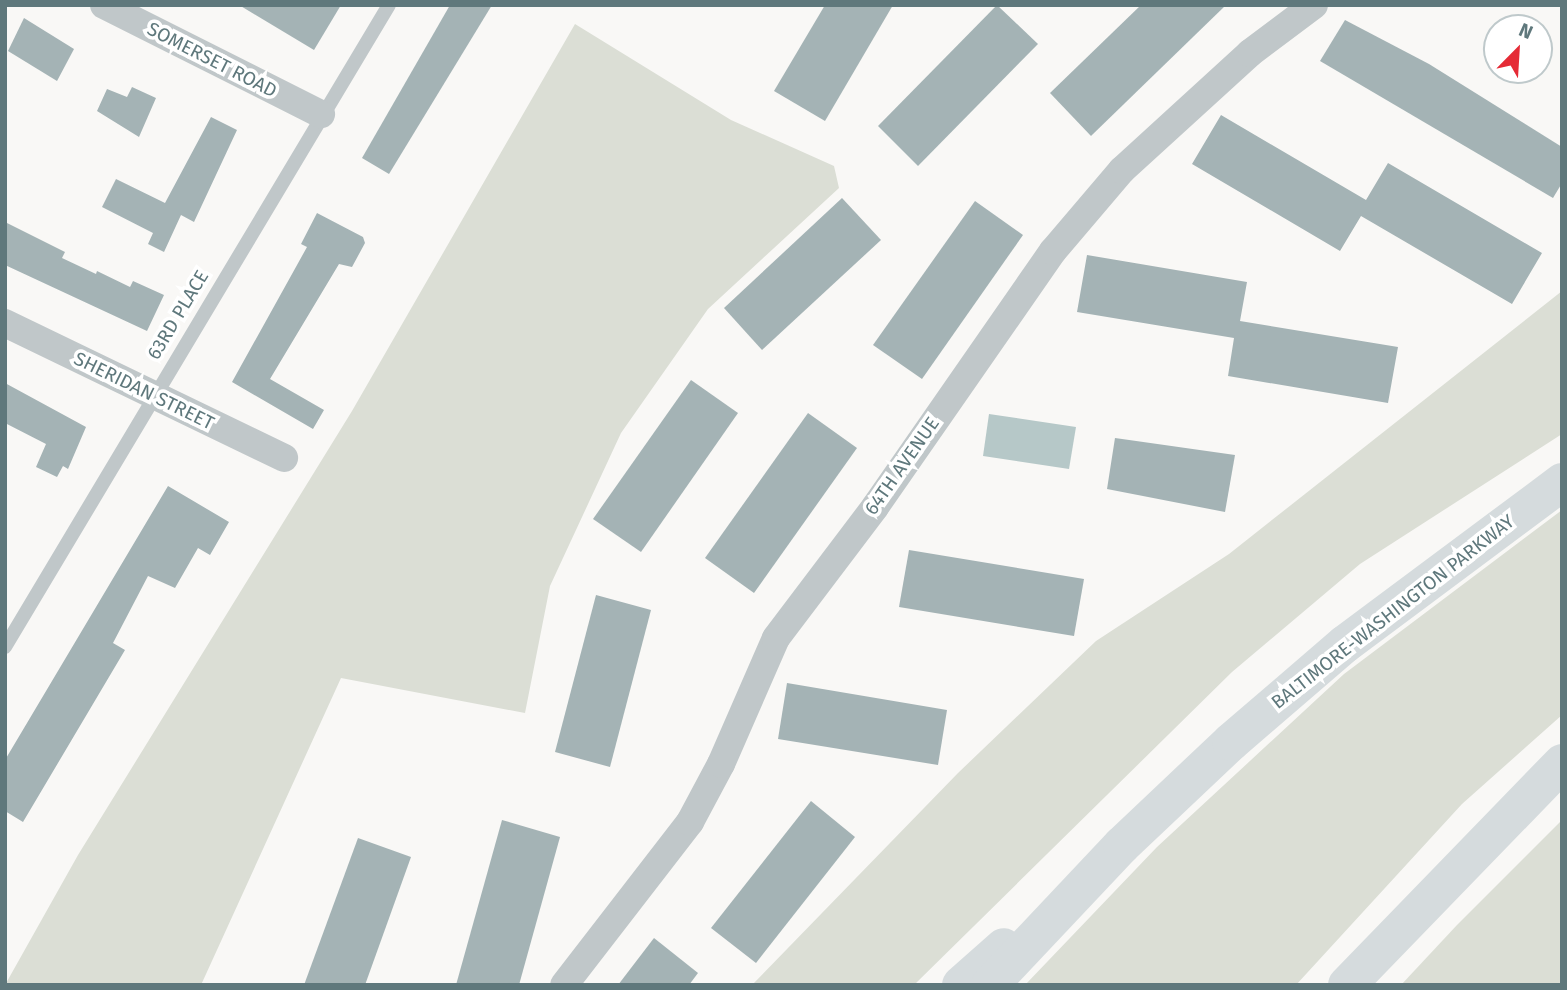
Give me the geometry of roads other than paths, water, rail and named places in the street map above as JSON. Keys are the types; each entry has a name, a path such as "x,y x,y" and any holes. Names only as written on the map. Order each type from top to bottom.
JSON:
{"highway":[{"name":"BALTIMORE-WASHINGTON PARKWAY","path":"990,985 1122,845 1231,742 1345,644 1562,482"},
{"path":"1347,985 1562,763"},
{"path":"961,985 1122,845"}],"street":[{"name":"SOMERSET ROAD","path":"104,5 321,114"},
{"name":"64TH AVENUE","path":"564,985 690,822 721,764 776,638 875,506 1053,251 1122,170 1250,53 1314,5"},
{"name":"SHERIDAN STREET","path":"5,323 152,397 284,458"}],"lane":[{"name":"63RD PLACE","path":"5,647 321,114 389,5"}]}
